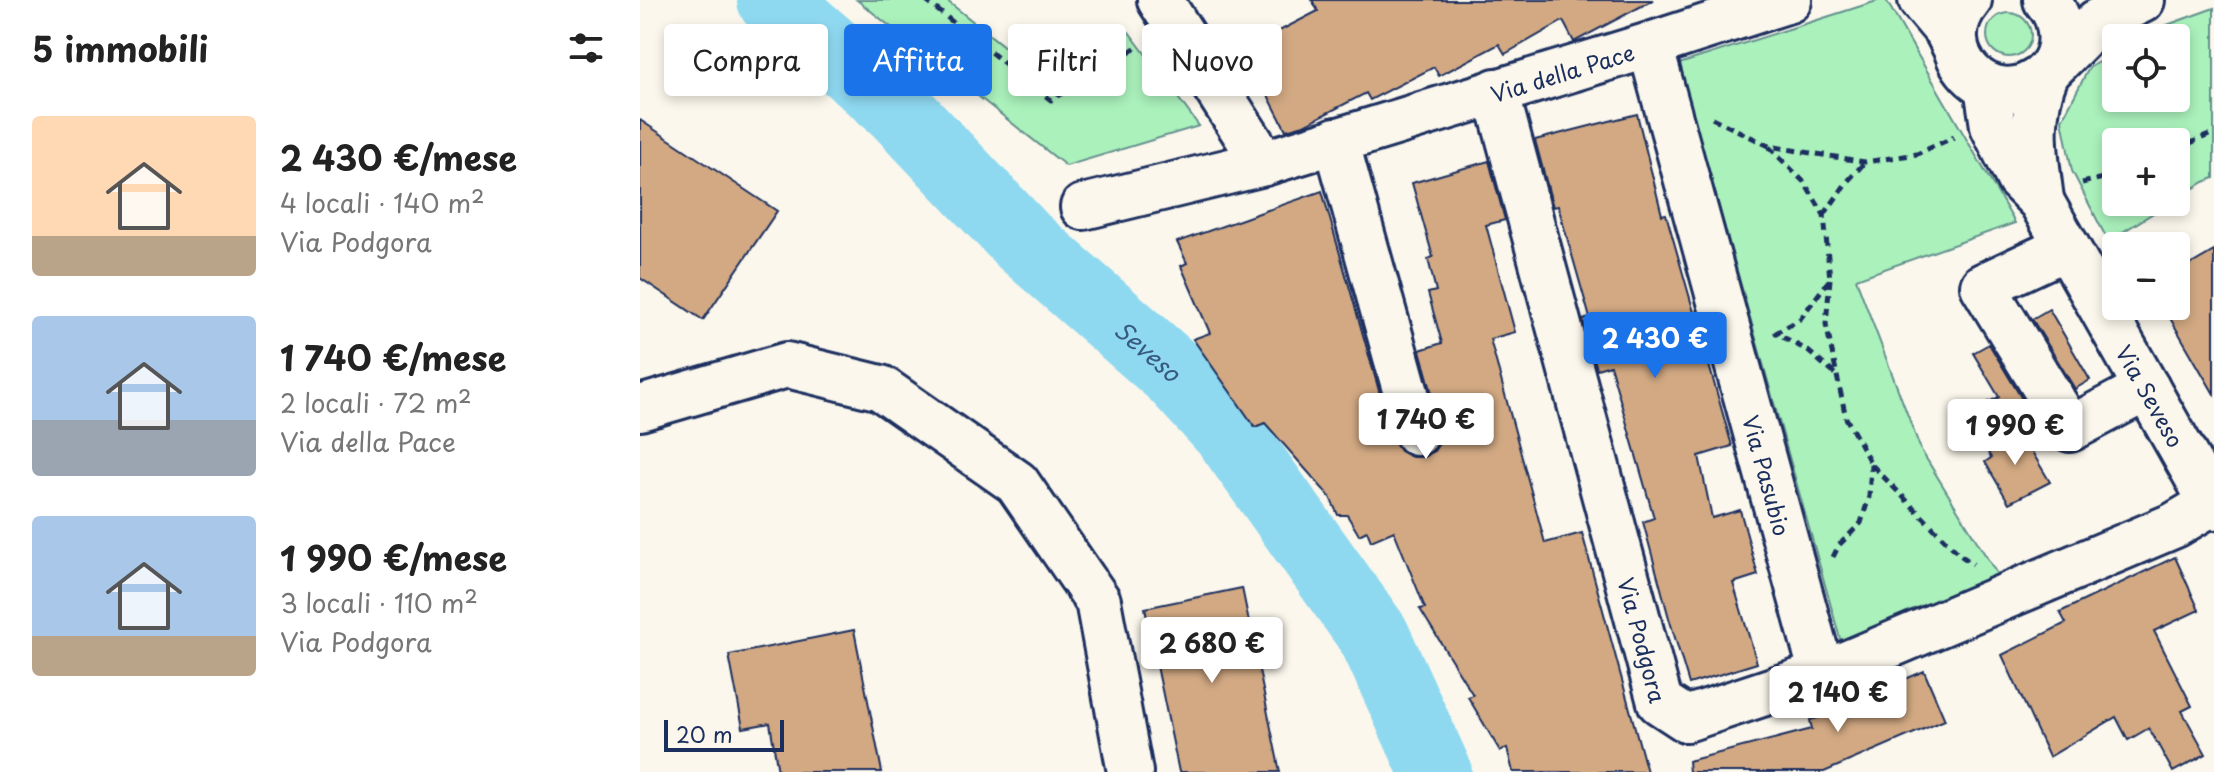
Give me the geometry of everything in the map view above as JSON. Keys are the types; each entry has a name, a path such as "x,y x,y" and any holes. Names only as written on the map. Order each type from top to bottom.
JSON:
{"street":[{"name":"Via della Pace","path":"1083,207 1264,163 1789,0"},
{"name":"Via Seveso","path":"1921,0 1947,31 1960,62 1990,106 2019,179 2041,201 2213,505"},
{"path":"1954,45 1954,27 1969,0"},
{"name":"Via Seveso","path":"2041,201 2034,125 2039,90 2059,52 2061,36 2059,19 2046,0"},
{"path":"1990,106 2003,90 2035,82 2050,70 2101,11 2142,0"},
{"path":"1167,12 1264,163"},
{"name":"Via Pasubio","path":"1650,45 1822,674"},
{"name":"Via Podgora","path":"1496,91 1660,702 1686,719 1822,674 2175,525 2213,505"},
{"path":"1336,140 1417,433"},
{"path":"2067,247 1983,286 2070,429 2147,388"},
{"path":"640,408 787,365 881,388 1017,483 1098,601 1130,772"}],"path":[{"path":"925,0 1051,100 1167,12"},
{"path":"1671,116 1694,109 1769,146 1865,162 1917,154 1958,135 1990,106"},
{"path":"2190,143 2214,133"},
{"path":"1769,146 1804,182 1824,215 1830,279 1826,324 1846,418 1871,464 1960,555 1984,573 2001,599"},
{"path":"1824,215 1865,162"},
{"path":"1830,279 1800,319 1776,333 1808,351 1837,376"},
{"path":"1797,586 1827,570 1839,545 1861,523 1869,497 1871,464"}],"green space":[{"path":"857,0 946,0 976,24 887,24"},
{"path":"1886,0 2015,223 1856,279 1921,450 2000,579 1841,642 1679,64"},
{"path":"2214,8 2214,178 2190,190 2190,128 2102,128 2102,216 2148,216 2123,232 2103,232 2072,171 2062,120 2089,68 2102,60 2102,112 2190,112 2190,24 2170,24"},
{"path":"2009,13 2025,19 2031,35 2025,51 2009,57 1993,51 1987,35 1993,19"},
{"path":"1129,32 1142,49 1142,96 1177,96 1199,126 1066,166 978,96 992,96 992,37 1008,49 1008,96 1126,96 1126,34"}],"building":[{"path":"1312,0 1653,0 1574,42 1563,21 1505,54 1499,44 1439,76 1434,67 1370,100 1366,93 1304,125 1286,130 1268,96 1282,96 1282,29 1318,11"},
{"path":"1637,114 1662,215 1666,214 1732,446 1699,456 1712,518 1740,510 1758,575 1733,583 1757,663 1689,684 1643,522 1654,518 1610,365 1597,369 1583,320 1590,318 1558,206 1553,207 1535,140"},
{"path":"640,120 777,211 703,320 640,278"},
{"path":"1489,161 1505,220 1486,225 1515,332 1490,339 1545,543 1582,533 1647,772 1513,772 1507,748 1500,751 1468,697 1473,695 1420,609 1425,608 1394,531 1371,541 1367,531 1359,535 1347,515 1338,515 1330,497 1265,423 1255,427 1193,339 1210,333 1181,266 1187,263 1177,242 1322,191 1393,440 1400,451 1412,457 1424,457 1434,451 1441,440 1441,426 1420,350 1442,343 1428,293 1436,291 1428,259 1433,257 1412,183"},
{"path":"2214,251 2214,394 2171,320 2190,320 2190,265"},
{"path":"2049,309 2090,380 2075,389 2032,319"},
{"path":"1989,344 2031,414 1994,436 1977,408 1999,397 1973,353"},
{"path":"2019,430 2050,482 2009,503 1985,462 1991,458 1985,447"},
{"path":"2175,557 2199,610 2154,631 2192,706 2182,711 2206,754 2173,772 2149,728 2128,740 2116,717 2049,757 2002,655 2066,623 2060,612"},
{"path":"1242,588 1280,772 1179,772 1145,608"},
{"path":"854,630 882,772 778,772 770,723 743,728 729,655"},
{"path":"1924,671 1945,720 1824,772 1689,772 1688,761 1812,729 1810,720 1855,709 1852,702"}],"waterway":[{"name":"Seveso","path":"773,0 897,108 1023,241 1175,374 1230,434 1374,636 1436,772"}]}
